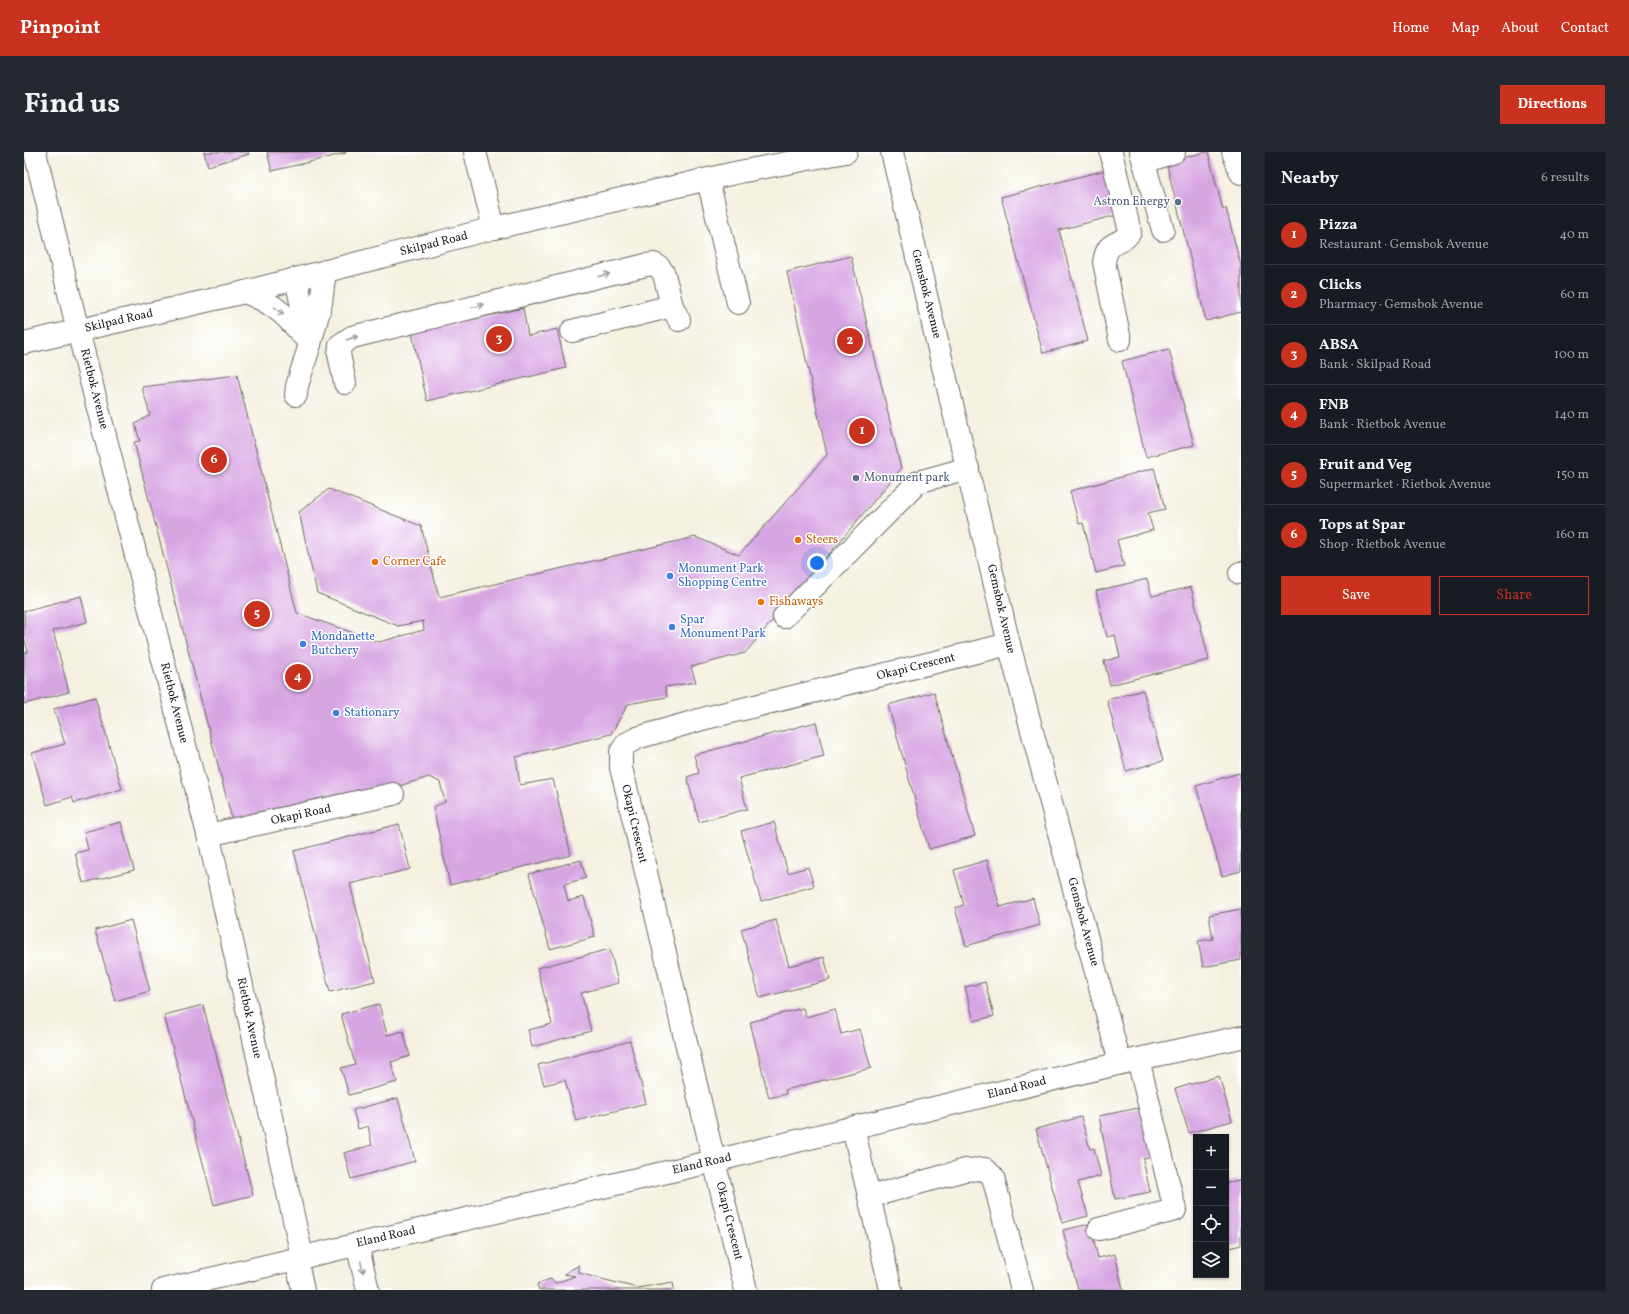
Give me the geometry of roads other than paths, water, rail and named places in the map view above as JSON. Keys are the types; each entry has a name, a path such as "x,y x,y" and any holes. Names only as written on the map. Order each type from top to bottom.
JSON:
{"street":[{"name":"Rietbok Avenue","path":"35,152 78,331 208,835 299,1257 303,1290"},
{"path":"475,152 494,228"},
{"name":"Skilpad Road","path":"24,343 246,292 494,228 740,172 846,152"},
{"name":"Gemsbok Avenue","path":"892,152 1009,644 1129,1061 1175,1210 1099,1230"},
{"path":"1111,152 1130,232 1125,239 1111,245 1106,252 1104,262 1120,340"},
{"path":"1163,230 1142,157 1174,152"},
{"path":"1233,152 1241,173"},
{"path":"708,180 738,303"},
{"path":"345,383 339,354 340,345 343,341 646,265 654,264 659,267 664,274 676,313 572,331"},
{"path":"296,395 297,386 321,303 325,271"},
{"path":"296,279 310,344"},
{"path":"246,292 264,299 273,306 295,325 310,344"},
{"path":"784,617 918,482 968,468"},
{"name":"Okapi Crescent","path":"746,1290 621,768 621,752 623,747 637,738 706,718 1009,644"},
{"name":"Okapi Road","path":"208,835 393,794"},
{"name":"Eland Road","path":"163,1290 714,1161 1129,1061 1241,1037"},
{"path":"853,1128 891,1290"},
{"path":"869,1197 965,1170 985,1168 993,1177 1022,1290"},
{"path":"357,1244 368,1290"}],"place":[{"name":"Astron Energy","path":"1178,202"},
{"name":"ABSA","path":"499,339"},
{"name":"Clicks","path":"850,341"},
{"name":"Pizza","path":"862,431"},
{"name":"Tops at Spar","path":"214,460"},
{"name":"Monument park","path":"856,478"},
{"name":"Steers","path":"798,540"},
{"name":"Corner Cafe","path":"375,562"},
{"name":"Monument Park Shopping Centre","path":"670,576"},
{"name":"Fishaways","path":"761,602"},
{"name":"Fruit and Veg","path":"257,614"},
{"name":"Spar Monument Park","path":"672,627"},
{"name":"Mondanette Butchery","path":"303,644"},
{"name":"FNB","path":"298,677"},
{"name":"Stationary","path":"336,713"}]}
